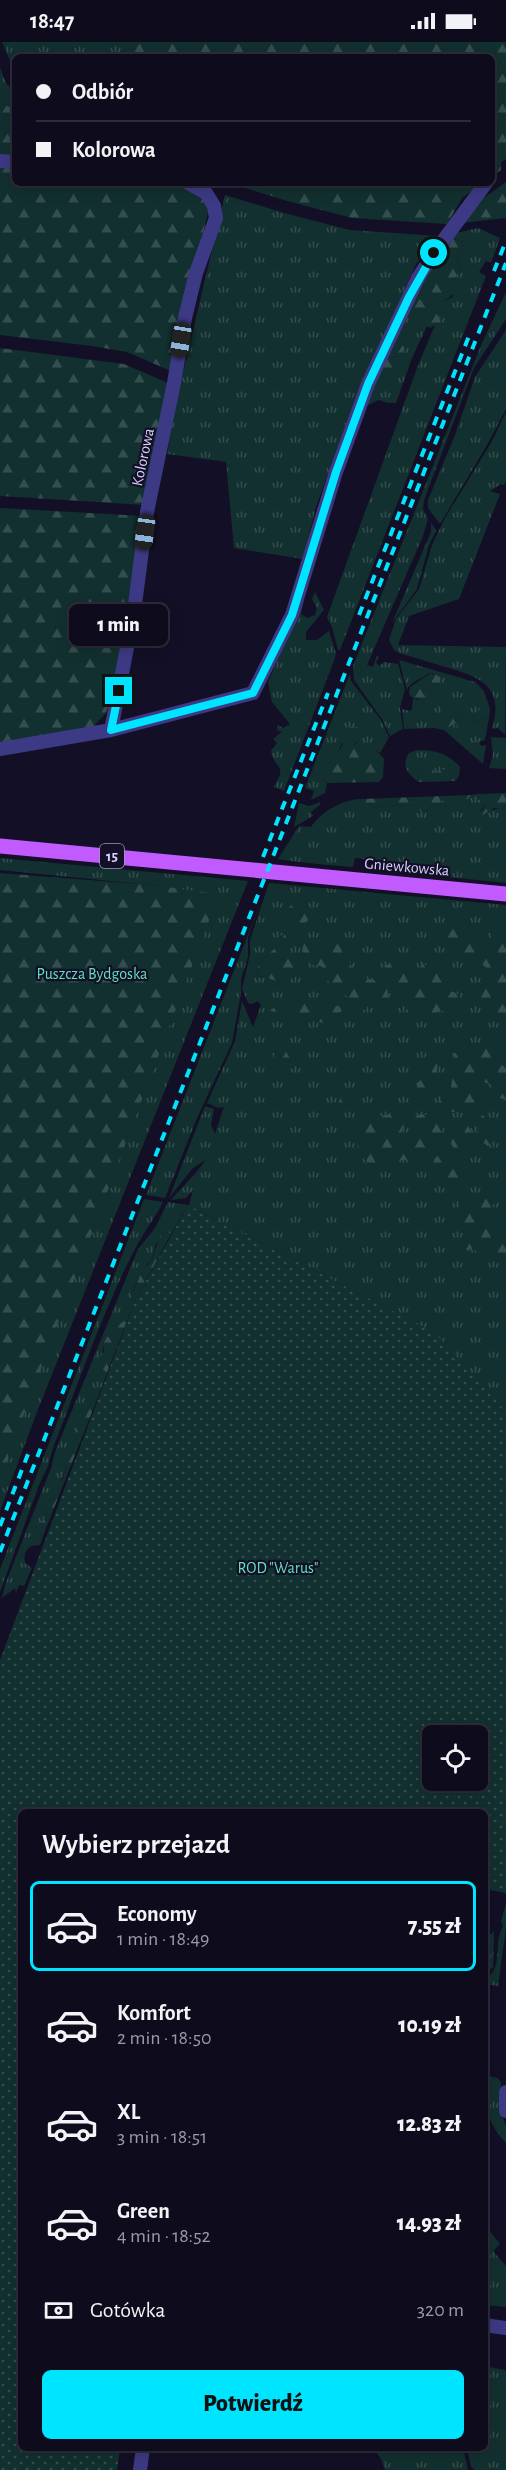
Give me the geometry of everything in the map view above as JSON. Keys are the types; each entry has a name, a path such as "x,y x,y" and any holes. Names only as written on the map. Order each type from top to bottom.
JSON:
{"main road":[{"name":"Gniewkowska","path":"0,846 506,894"}],"street":[{"name":"Kolorowa","path":"111,730 134,612 147,512 185,318 196,273 216,218 209,196 194,186"},
{"path":"0,749 111,730 253,693 292,615 336,472 368,384 418,278 484,186"},
{"path":"506,2092 506,2111"},
{"path":"488,2326 506,2328"},
{"path":"140,2470 143,2451"}],"green space":[{"path":"2,42 125,42 126,54 12,54 12,65"},
{"path":"125,42 506,42 506,159 501,162 501,170 495,175 495,54 126,54"},
{"path":"0,68 6,83 12,89 12,108 0,103"},
{"path":"0,103 12,108 12,156 0,155"},
{"path":"0,167 12,168 12,186 190,186 213,191 171,371 127,352 0,335"},
{"path":"506,182 506,218 461,223 471,207"},
{"path":"239,186 479,186 462,198 447,224 352,218"},
{"path":"225,195 350,230 438,236 416,264 350,413 316,507 303,559 234,548 226,462 167,454 177,398"},
{"path":"478,228 500,238 491,263 486,261 479,272 486,276 340,650 338,650 327,617 417,368 435,325 441,322 435,309 439,303 453,297 454,281 461,268 457,261 459,252 465,249 462,242 452,238 452,234"},
{"path":"452,238 462,242 465,249 459,252 457,260 461,268 454,281 459,288 435,309 441,322 430,328 422,323 421,316 415,313 415,303 419,299 424,303 429,302 429,295 423,286 427,275 431,274 436,266 443,266 444,262 439,264 435,258"},
{"path":"435,258 445,262 429,295 429,302 424,303 421,316 422,323 427,326 412,358 396,403 379,400 366,406 380,370 391,357 400,356 403,348 399,342 393,341"},
{"path":"506,292 506,319 474,368 424,500 423,509 428,519 423,536 367,665 373,667 377,655 379,658 376,662 379,666 384,662 398,664 405,689 400,708 403,729 390,736 382,719 354,680 353,666 482,343"},
{"path":"506,330 506,409 440,524 428,508 428,500 455,435 475,377"},
{"path":"393,341 399,341 404,348 400,356 391,357 394,370 387,373 380,370"},
{"path":"0,348 124,364 168,383 145,505 0,496"},
{"path":"506,412 506,480 504,485 501,484 490,491 500,494 459,599 409,616 398,645 506,647 505,735 498,728 492,729 495,715 493,694 481,681 461,672 399,653 394,650 389,640 396,619 419,589 432,545 445,518 491,443"},
{"path":"0,508 143,516 116,682 106,713 93,727 0,745"},
{"path":"431,522 436,531 429,545 417,589 392,623 431,532"},
{"path":"315,592 324,610 306,632 306,640 317,640 329,631 336,653 284,791 274,787 280,770 271,751 277,743 273,739 282,732 277,730 278,725 283,728 290,724 272,702 268,682 305,596 301,614 307,618 315,615 317,608 312,599"},
{"path":"399,660 475,682 484,691 490,709 471,717 456,719 457,712 452,698 457,725 470,725 473,721 489,718 485,740 479,742 481,746 486,745 483,764 444,730 404,729 402,709 410,711 413,698 417,700 425,696 434,673 429,673 413,683 407,690"},
{"path":"431,673 439,676 439,687 427,693 423,699 413,698 409,694 410,687"},
{"path":"350,674 351,681 381,720 389,737 380,753 375,749 367,757 355,747 358,740 346,735 330,768 321,778 327,783 325,793 311,800 314,791 305,788"},
{"path":"452,698 456,700 458,707 456,719 463,716 472,717 482,707 490,709 489,718 473,721 468,730 459,729 455,723 449,727 443,727 440,704"},
{"path":"350,727 359,729 360,736 355,744 362,755 367,756 371,749 375,749 384,759 383,777 379,782 327,783 320,778 342,746"},
{"path":"491,737 506,738 506,769 489,768 493,755"},
{"path":"417,750 435,752 450,758 460,767 459,776 443,770 435,772 431,769 424,770 419,782 411,776 405,765 409,753"},
{"path":"431,768 435,772 443,770 459,776 455,781 419,782 424,770"},
{"path":"506,793 506,806 501,809 494,808 481,816 479,814 487,803 486,800 479,800 478,794"},
{"path":"478,794 479,800 487,800 480,811 506,806 506,883 380,870 381,861 355,858 353,867 278,859 299,826 311,827 327,811 340,804 361,799 359,805 374,808 416,805 420,811 429,810 431,805 441,800 468,799 471,795"},
{"path":"471,795 468,799 441,801 436,806 431,805 429,810 420,811 415,805 374,808 370,806 362,810 358,805 361,799"},
{"path":"320,802 320,805 311,812 313,816 294,827 299,803 309,806"},
{"path":"0,858 248,881 37,1412 0,1511 0,1367 178,895 161,886 0,870"},
{"name":"Puszcza Bydgoska","path":"0,873 152,885 219,894 0,1478"},
{"path":"269,883 506,905 506,1422 379,1304 188,1205 171,1234 165,1232 156,1244 151,1262 147,1264 134,1288 132,1296 135,1301 127,1321 124,1321 116,1334 107,1337 103,1344 102,1369 107,1373 86,1416 75,1426 78,1434 76,1442 55,1496 40,1507 45,1510 47,1517 35,1533 43,1536 40,1545 29,1548 25,1555 25,1563 32,1568 24,1586 19,1585 16,1593 15,1588 2,1598 55,1452 138,1249 155,1228 168,1202 189,1205 193,1190 186,1198 171,1200 205,1160 192,1169 169,1198 205,1106 214,1109 211,1125 215,1134 224,1107 218,1108 207,1103 235,1041 242,1001 253,1027 261,1005 258,1001 248,1003 242,989 250,955 250,940","holes":["275,948 270,979 263,976 259,978 257,969"]},
{"path":"262,899 248,937 248,957 241,979 241,993 232,1043 197,1118 165,1198 146,1195"},
{"path":"296,903 309,905 312,916 305,924 303,932 312,948 320,947 323,939 327,937 341,938 347,943 349,961 355,974 372,980 385,976 386,965 394,964 393,970 399,971 406,966 410,967 419,978 422,973 423,958 425,965 433,961 438,954 439,961 433,970 439,969 448,975 448,990 458,994 462,1002 456,1012 440,1011 435,1013 436,1016 422,1017 409,1014 406,1010 415,996 407,990 403,999 396,997 392,983 387,985 389,1008 394,1016 384,1017 378,1013 377,998 374,996 368,999 367,1008 355,1014 343,1011 338,1013 338,1020 331,1023 284,1013 283,1010 274,1012 270,1010 280,1005 288,1009 307,1003 316,1009 341,1005 348,1000 345,994 332,1002 331,997 326,996 325,991 330,982 320,977 324,971 321,966 313,965 307,956 303,956 300,960 301,969 298,976 280,981 263,976 259,978 257,969 275,948 280,935 285,935 289,941 287,951 292,955 302,954 302,935 289,921 289,907"},
{"path":"456,925 464,928 470,944 488,945 492,931 498,930 506,937 506,1021 485,1013 474,996 476,988 491,981 488,970 480,962 466,962 464,953 448,946 446,935"},
{"path":"482,1043 488,1047 498,1044 502,1065 506,1068 506,1100 497,1097 492,1085 484,1082 476,1087 475,1093 485,1100 485,1106 452,1112 429,1108 422,1103 417,1094 418,1082 423,1079 424,1074 420,1067 413,1065 412,1062 432,1056 438,1060 437,1071 429,1085 431,1104 438,1103 451,1089 454,1055 457,1047 472,1047"},
{"path":"278,1044 292,1062 292,1068 285,1072 279,1071 274,1058 275,1046"},
{"path":"357,1089 361,1106 346,1110 339,1108 341,1098"},
{"path":"392,1114 401,1116 404,1123 400,1138 406,1141 411,1140 415,1117 421,1114 444,1119 447,1123 430,1151 421,1160 405,1160 381,1165 370,1163 358,1153 357,1127 366,1119"},
{"path":"483,1115 491,1127 488,1135 491,1142 488,1146 480,1138 478,1119"},
{"path":"461,1124 468,1125 472,1135 470,1147 459,1153 465,1163 475,1168 475,1177 456,1191 438,1182 434,1176 433,1165 438,1155 443,1152 456,1151 451,1144 453,1133"},
{"path":"484,1191 493,1196 496,1201 490,1209 483,1211 482,1221 485,1229 499,1230 506,1235 506,1254 498,1260 487,1259 472,1248 468,1251 461,1244 466,1241 463,1233 467,1226 460,1213 463,1198"},
{"path":"144,1199 163,1202 135,1249 101,1322 0,1592 0,1569"},
{"name":"ROD \"Warus\"","path":"188,1205 435,1333 506,1412 506,1893 488,1890 488,1809 18,1809 18,2451 120,2451 117,2470 0,2470 0,1660 135,1301"},
{"path":"161,1233 171,1234 135,1301 132,1297 142,1269 151,1262"},
{"path":"127,1321 107,1373 102,1369 99,1358 104,1351 103,1344 107,1337 115,1334 116,1327"},
{"path":"102,1387 43,1536 35,1533 32,1528 34,1523 41,1522 47,1517 45,1510 40,1507 43,1501 49,1501 55,1496 55,1486 62,1480 78,1434 76,1421 86,1416 89,1406"},
{"path":"506,1904 506,1928 498,1986 488,1984 488,1976 495,1969 497,1962 498,1940 503,1926 501,1921"},
{"path":"494,1931 493,1968 488,1970 488,1950 490,1935"},
{"path":"490,2077 498,2078 501,2083 499,2107 506,2126 506,2143 490,2120 488,2090"},
{"path":"488,2229 500,2244 493,2251 506,2266 506,2307 488,2305"},
{"path":"489,2367 505,2370 506,2470 475,2470 471,2467 468,2451 488,2451"},
{"path":"375,2451 429,2451 433,2453 464,2451 468,2470 385,2470"}],"railway":[{"path":"494,271 506,241"},
{"path":"0,1552 506,263"},
{"path":"359,615 469,336"},
{"path":"263,857 328,693"},
{"path":"0,1526 30,1449"}],"route":[{"path":"119,691 111,730 253,693 292,615 336,472 368,384 418,278 434,253"}]}
